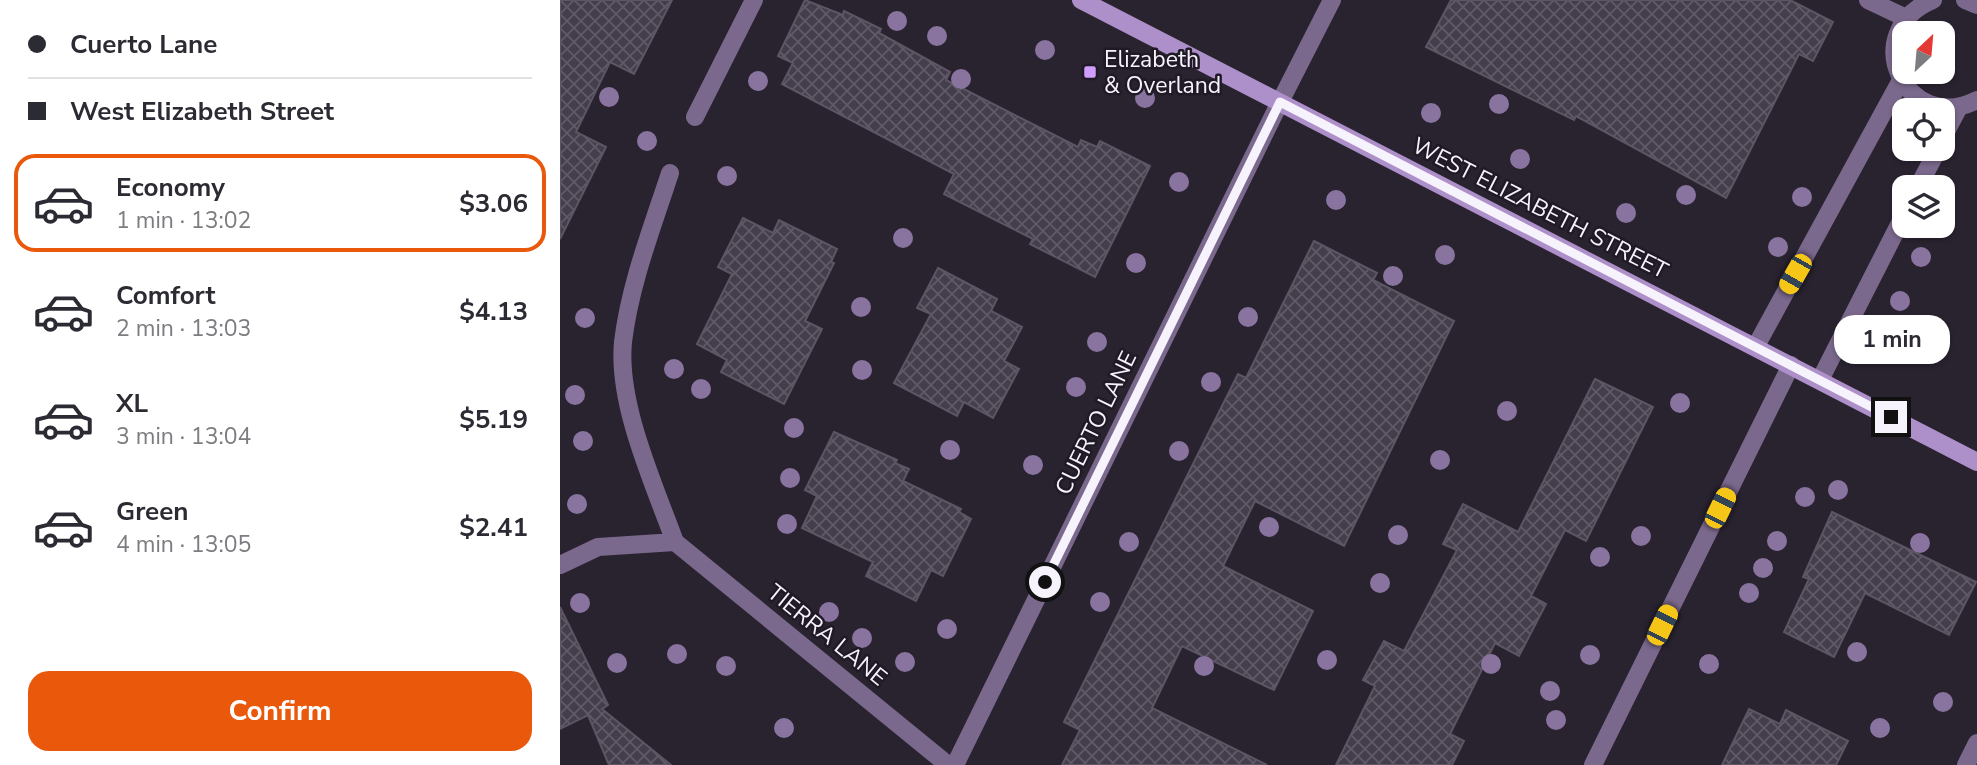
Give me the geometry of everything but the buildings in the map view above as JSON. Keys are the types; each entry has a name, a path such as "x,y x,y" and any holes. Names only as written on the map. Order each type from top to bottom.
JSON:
{"main road":[{"name":"WEST ELIZABETH STREET","path":"1081,0 1977,462"}],"street":[{"path":"695,117 754,0"},
{"name":"CUERTO LANE","path":"955,765 1332,0"},
{"path":"1868,0 1906,18"},
{"path":"1904,21 1919,6 1933,0"},
{"path":"1965,0 1977,5"},
{"path":"1756,346 1899,84"},
{"path":"1904,84 1926,103 1942,107 1959,107 1977,100"},
{"path":"1955,115 1959,107"},
{"path":"560,565 598,547 675,542 643,452 626,391 623,344 635,278 670,173"},
{"path":"1820,380 1892,238"},
{"path":"1593,765 1791,365"},
{"name":"TIERRA LANE","path":"675,542 948,765"},
{"path":"1966,765 1977,743"}],"place":[{"name":"Elizabeth & Overland","path":"1090,72"}],"route":[{"path":"1045,582 1280,102 1891,417"}]}
